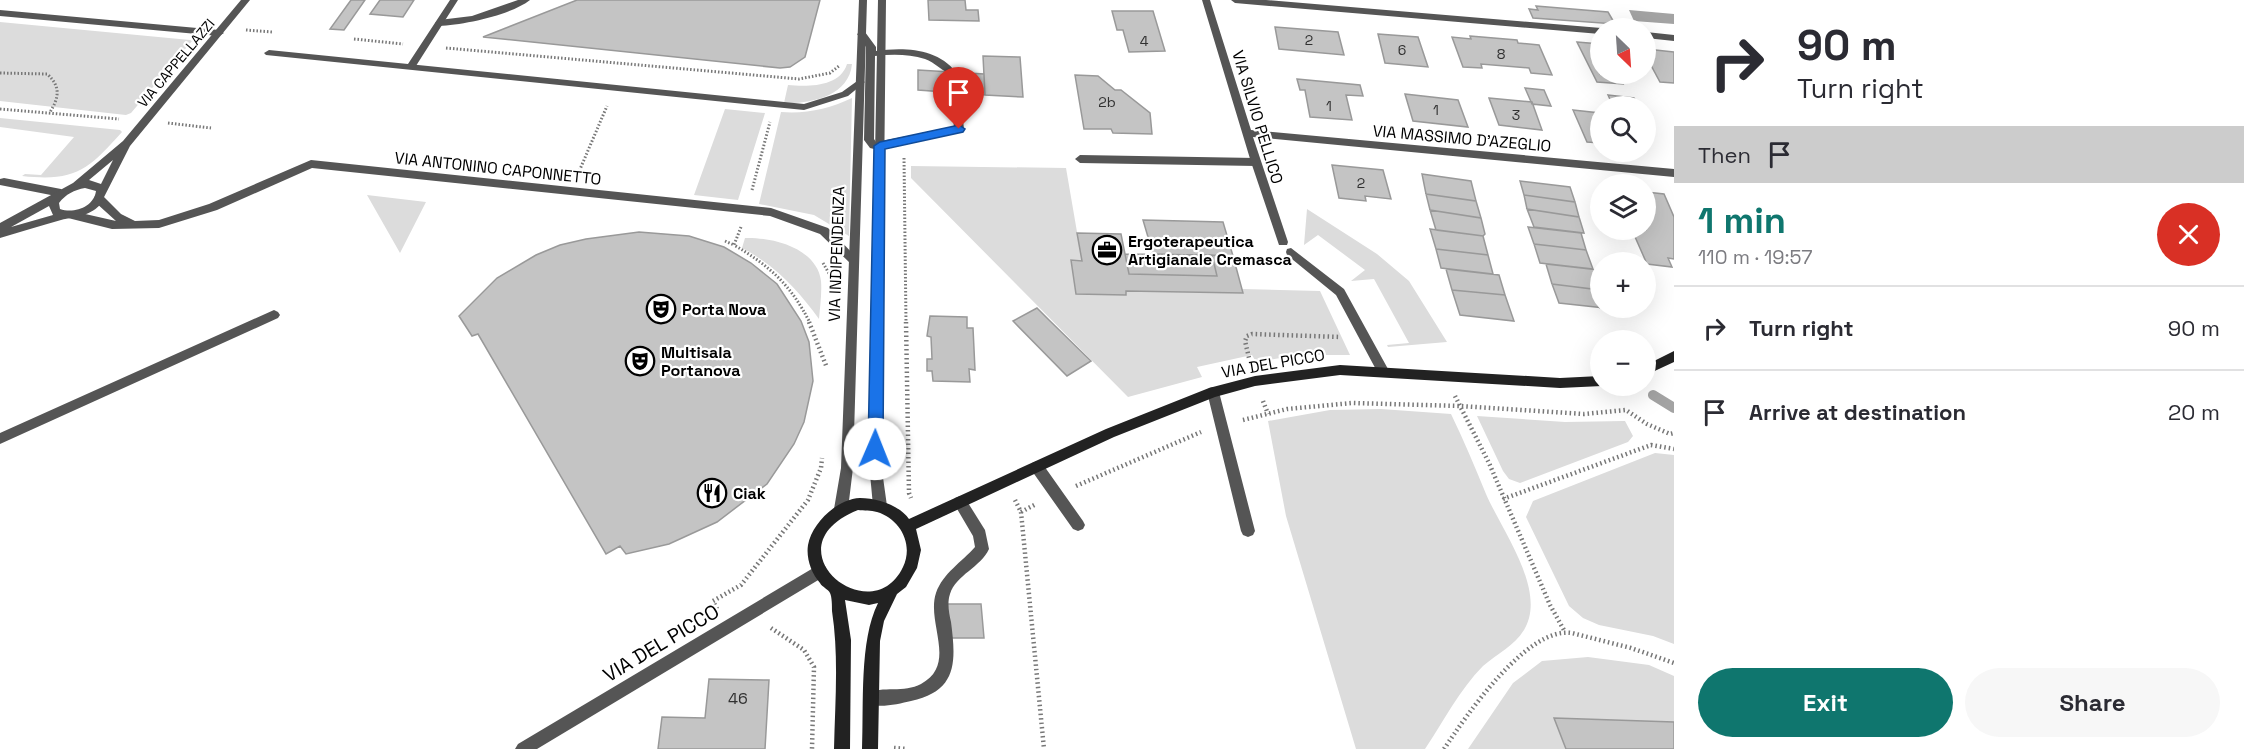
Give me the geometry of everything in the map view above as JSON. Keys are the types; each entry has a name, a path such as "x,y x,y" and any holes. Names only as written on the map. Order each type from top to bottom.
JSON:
{"main road":[{"path":"1656,365 1674,356"},
{"name":"VIA DEL PICCO","path":"907,527 1110,433 1213,392 1255,381 1340,370 1560,383 1590,382"},
{"path":"870,749 873,641 877,620 891,592 909,574 915,555 914,540 897,515 880,506 858,504 842,509 825,522 815,542 815,557 820,572 836,589 857,598 871,598 891,592"},
{"path":"836,589 844,640 842,749"}],"street":[{"name":"VIA CAPPELLAZZI","path":"0,228 76,186 127,143 246,0"},
{"path":"411,67 454,0"},
{"path":"440,23 460,23 476,19 526,0"},
{"name":"VIA INDIPENDENZA","path":"863,0 862,34 871,54"},
{"name":"VIA INDIPENDENZA","path":"842,509 847,468 860,82 871,54 882,0"},
{"name":"VIA SILVIO PELLICO","path":"1206,0 1256,162 1287,247 1340,292 1364,336"},
{"path":"1235,0 1590,31"},
{"path":"0,13 219,33"},
{"path":"1656,36 1674,38"},
{"path":"269,53 774,105 804,106 824,102 845,94 860,82"},
{"path":"951,72 946,65 922,55 913,53 871,54 869,140 874,146 880,146 959,129 955,93"},
{"name":"VIA MASSIMO D'AZEGLIO","path":"1248,133 1674,173"},
{"name":"VIA CAPPELLAZZI","path":"100,197 127,143"},
{"path":"880,146 875,463 880,506"},
{"path":"1080,159 1256,162"},
{"name":"VIA ANTONINO CAPONNETTO","path":"69,215 112,225 159,224 213,207 311,164 771,212 824,231 854,260"},
{"path":"4,182 59,196 53,208 59,214 69,215"},
{"path":"76,186 97,186 100,197 117,217 134,225"},
{"path":"0,234 87,210 100,197"},
{"path":"0,439 274,315"},
{"path":"1364,336 1383,372"},
{"path":"1213,392 1248,531"},
{"path":"1037,467 1078,525"},
{"path":"871,698 902,697 924,690 937,680 946,663 942,595 948,582 973,562 982,549 980,534 960,502"},
{"name":"VIA DEL PICCO","path":"523,749 820,572"}],"path":[{"path":"734,245 747,208 781,77 806,79 830,74 840,66 841,59"},
{"path":"571,191 625,64"},
{"path":"0,73 46,74 53,78 59,91 58,98 49,113"},
{"path":"167,123 211,128"},
{"path":"904,140 909,493 911,500"},
{"path":"741,227 752,229"},
{"path":"725,241 783,279 800,306 821,348 830,374 830,361"},
{"path":"820,257 831,278 831,288"},
{"path":"1268,414 1255,381 1245,342 1247,336 1252,334 1338,338 1364,336"},
{"path":"1445,377 1489,463 1550,605 1565,632"},
{"path":"1044,749 1021,512 1056,494 1188,437 1222,425 1287,409 1352,403 1460,406 1584,414 1626,410 1647,424 1670,434 1674,433"},
{"path":"1503,499 1651,445 1674,449"},
{"path":"1444,749 1464,718 1500,676 1531,647 1565,632 1637,648 1674,663"}],"shaded area":[{"path":"1629,10 1674,14 1674,24 1656,23 1656,18 1633,18"},
{"path":"0,22 192,41 131,113 126,115 0,101"},
{"path":"847,64 852,64 849,75 836,91 817,100 784,103 788,85 805,86 831,81 843,72"},
{"path":"852,98 849,236 814,215 759,204 781,112 817,110"},
{"path":"725,109 765,113 738,200 694,195"},
{"path":"0,118 122,132 89,164 68,175 22,176 25,174 41,175 74,137 0,127"},
{"path":"911,166 1066,168 1082,261 1071,261 1077,294 1126,295 1126,291 1243,293 1242,289 1320,291 1350,355 1298,355 1256,362 1252,355 1197,367 1202,377 1128,397 911,178"},
{"path":"367,195 426,202 400,253"},
{"path":"1307,209 1377,254 1409,281 1447,342 1388,347 1387,345 1409,343 1374,279 1351,281 1365,270 1318,235 1304,245"},
{"path":"745,238 780,242 811,260 818,270 821,281 819,319 785,279 765,262 742,248"},
{"path":"1381,409 1451,414 1486,494 1520,560 1530,597 1530,614 1524,630 1515,641 1475,675 1459,695 1425,749 1356,749 1286,516 1268,421 1330,410"},
{"path":"1477,416 1565,422 1625,421 1633,436 1628,442 1520,483 1509,479 1503,471"},
{"path":"1655,453 1674,455 1674,644 1653,636 1599,625 1583,618 1569,606 1526,517 1533,501"},
{"path":"1588,657 1649,665 1674,676 1674,722 1555,718 1566,749 1468,749 1513,683 1542,661"}],"building":[{"path":"351,0 365,0 344,30 330,29"},
{"path":"380,0 414,0 403,17 370,14"},
{"path":"577,0 820,0 805,57 790,67 780,68 483,37"},
{"path":"928,0 965,0 966,10 978,10 979,21 929,20"},
{"path":"1536,6 1608,12 1612,18 1590,18 1590,22 1533,18 1529,9 1538,10"},
{"path":"1112,11 1153,11 1165,51 1129,52 1123,30 1117,30"},
{"path":"1275,27 1338,32 1344,55 1279,49"},
{"path":"1378,34 1418,37 1428,67 1385,63"},
{"path":"1470,36 1517,40 1518,43 1539,45 1552,75 1531,73 1529,68 1481,64 1482,68 1463,67 1452,37 1471,39"},
{"path":"1577,42 1590,43 1590,68"},
{"path":"1656,50 1674,52 1674,83 1660,82 1656,75"},
{"path":"983,56 1020,57 1023,97 985,95"},
{"path":"918,70 984,74 985,95 918,90"},
{"path":"1075,75 1098,76 1115,90 1121,90 1150,113 1152,134 1113,133 1111,129 1084,129"},
{"path":"1297,79 1360,85 1363,96 1346,95 1352,120 1310,117 1305,90 1300,90"},
{"path":"1525,88 1544,90 1551,106 1532,104"},
{"path":"1405,94 1458,100 1468,127 1413,121"},
{"path":"1489,98 1532,102 1542,130 1499,125"},
{"path":"1573,110 1590,112 1590,142 1587,142"},
{"path":"1332,165 1383,170 1391,199 1365,196 1366,201 1339,198"},
{"path":"1422,174 1471,181 1476,201 1426,194"},
{"path":"1520,181 1570,187 1575,202 1524,195"},
{"path":"1656,193 1664,194 1674,217 1674,259 1668,258 1672,267 1656,265 1656,252 1642,252 1636,240 1656,240"},
{"path":"1426,194 1476,201 1481,218 1430,210"},
{"path":"1524,195 1575,202 1579,217 1527,209"},
{"path":"1527,209 1579,217 1584,233 1534,227"},
{"path":"1430,210 1481,218 1485,234 1483,236 1436,230"},
{"path":"1143,220 1223,222 1233,256 1153,254"},
{"path":"1528,227 1581,233 1586,250 1534,244"},
{"path":"1430,229 1483,236 1488,255 1436,249"},
{"path":"639,232 689,236 724,247 751,263 777,284 801,321 809,342 813,381 804,422 794,444 767,484 717,522 669,544 626,554 620,546 606,554 478,334 472,336 459,316 497,278 536,255 560,245 586,239"},
{"path":"1077,233 1121,234 1129,274 1217,276 1212,255 1233,256 1243,293 1126,291 1126,295 1076,294 1071,260 1082,261"},
{"path":"1534,244 1586,250 1590,269 1540,263"},
{"path":"1436,249 1488,255 1493,274 1441,268"},
{"path":"1125,254 1212,255 1217,276 1129,274"},
{"path":"1546,264 1590,269 1590,289 1552,284"},
{"path":"1446,269 1499,275 1505,295 1452,290"},
{"path":"1552,284 1590,289 1590,306 1559,303"},
{"path":"1452,290 1505,295 1514,321 1460,315"},
{"path":"1037,308 1091,361 1067,376 1013,321"},
{"path":"930,316 967,317 967,328 973,328 975,370 969,369 970,382 933,381 932,371 927,371 927,359 932,359 931,337 927,336"},
{"path":"937,604 981,604 984,638 939,638"},
{"path":"709,679 769,680 765,749 658,749 662,717 705,718"},
{"path":"1554,718 1674,722 1674,749 1566,749"}],"waterway":[{"path":"1655,396 1674,408"}],"place":[{"name":"Ergoterapeutica Artigianale Cremasca","path":"1107,250"},
{"name":"Porta Nova","path":"661,309"},
{"name":"Multisala Portanova","path":"640,361"},
{"name":"Ciak","path":"712,493"}],"route":[{"path":"875,449 880,146 959,129"}]}
